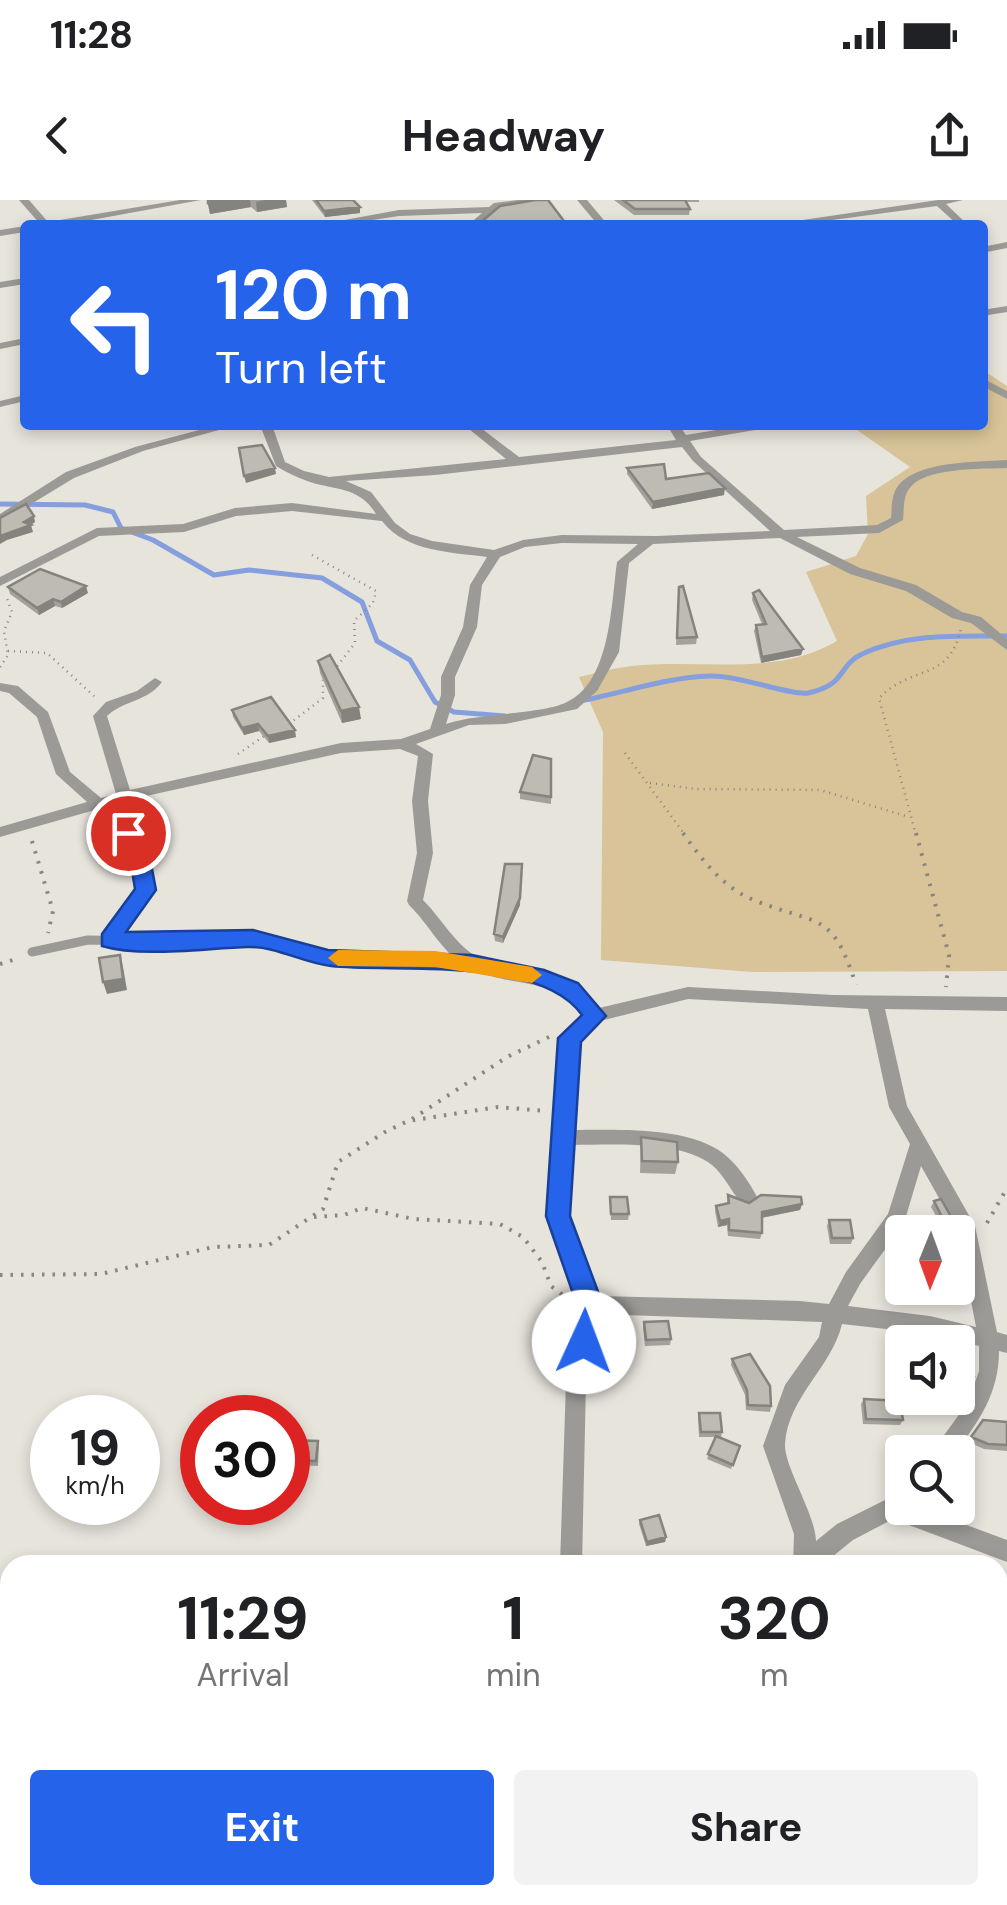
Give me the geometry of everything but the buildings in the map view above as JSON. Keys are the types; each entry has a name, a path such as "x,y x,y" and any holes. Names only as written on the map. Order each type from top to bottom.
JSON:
{"street":[{"path":"24,200 42,220"},
{"path":"77,220 196,200"},
{"path":"354,220 399,213 488,210 543,200"},
{"path":"582,200 599,220"},
{"path":"819,220 958,200"},
{"path":"939,204 957,220"},
{"path":"478,220 488,210"},
{"path":"0,519 70,474 139,448 211,430"},
{"path":"268,430 280,464 324,482 360,490 377,501 383,518 400,534 495,554 522,544 562,539 650,540 892,526 898,520 900,492 922,474 1007,464"},
{"path":"476,430 518,462"},
{"path":"676,430 682,441 780,533 840,565 912,588 967,617 1007,646"},
{"path":"324,482 353,475 410,476 740,430"},
{"path":"2,587 97,532 184,528 235,512 276,508 383,518"},
{"path":"0,832 28,827 124,796 212,776 341,748 402,744 468,721 550,712 577,702 605,670 612,652 623,562 650,540"},
{"path":"436,732 448,694 448,677 470,626 476,585 495,554"},
{"path":"124,796 101,724 102,709 140,696 155,682"},
{"path":"0,687 13,689 43,716 63,774 98,803"},
{"path":"402,744 426,754 420,802 426,853 416,901 472,963 520,972 570,989 595,1016"},
{"path":"571,1555 576,1382 590,1308 558,1216 570,1038 578,1027 595,1016 688,993 1007,1004"},
{"path":"870,1002 887,1042 892,1089 918,1146 952,1196 959,1215"},
{"path":"564,1136 650,1142 705,1152 719,1160 748,1197"},
{"path":"805,1555 804,1534 774,1446 792,1392 828,1341 834,1314 865,1259 897,1217 918,1146"},
{"path":"955,1435 976,1407 998,1342 975,1265"},
{"path":"590,1308 719,1305 834,1314 930,1326 998,1342"},
{"path":"816,1555 845,1532 885,1512"},
{"path":"945,1525 1007,1551"}],"lane":[{"path":"98,803 128,833 144,880 142,900 110,940"},
{"path":"32,952 110,940 216,942 253,938 328,958 472,963"}],"path":[{"path":"212,776 246,746 305,715 322,698 322,677 352,650 354,621 374,602 376,592 368,584 326,570 312,555"},
{"path":"0,666 8,651 4,631 11,605 2,587"},
{"path":"945,1002 949,955 879,698 894,682 946,661 955,652 967,617"},
{"path":"8,651 32,646 45,651 94,696 110,704"},
{"path":"625,753 650,783 678,831 713,874 755,901 811,917 836,934 870,1002"},
{"path":"650,783 757,791 795,786 839,793 909,816"},
{"path":"0,964 32,952 46,939 52,911 28,827"},
{"path":"0,1276 101,1274 213,1248 264,1247 326,1204 338,1162 507,1057 578,1027"},
{"path":"408,1122 498,1107 565,1114"},
{"path":"975,1240 1007,1188"},
{"path":"309,1218 344,1215 362,1208 414,1220 500,1224 523,1237 542,1262 551,1286 590,1308"}],"shaded area":[{"path":"988,373 1007,386 1007,971 752,972 601,960 603,732 579,677 658,664 763,663 813,652 837,641 806,572 856,556 868,534 866,496 910,467 857,430 988,430"}],"waterway":[{"path":"0,504 85,505 113,512 121,528 153,540 214,575 249,570 322,578 362,602 377,641 410,660 435,702 454,712 505,716"},
{"path":"581,701 662,682 710,676 808,693 829,685 854,659 879,647 934,637 1007,636"}],"slow traffic":[{"path":"338,958 435,959 532,975"}],"route":[{"path":"128,833 141,864 145,890 142,900 110,940 232,942 253,938 328,958 472,963 544,978 570,989 585,1002 595,1016 570,1038 563,1195 558,1216 590,1305 584,1342"}]}
